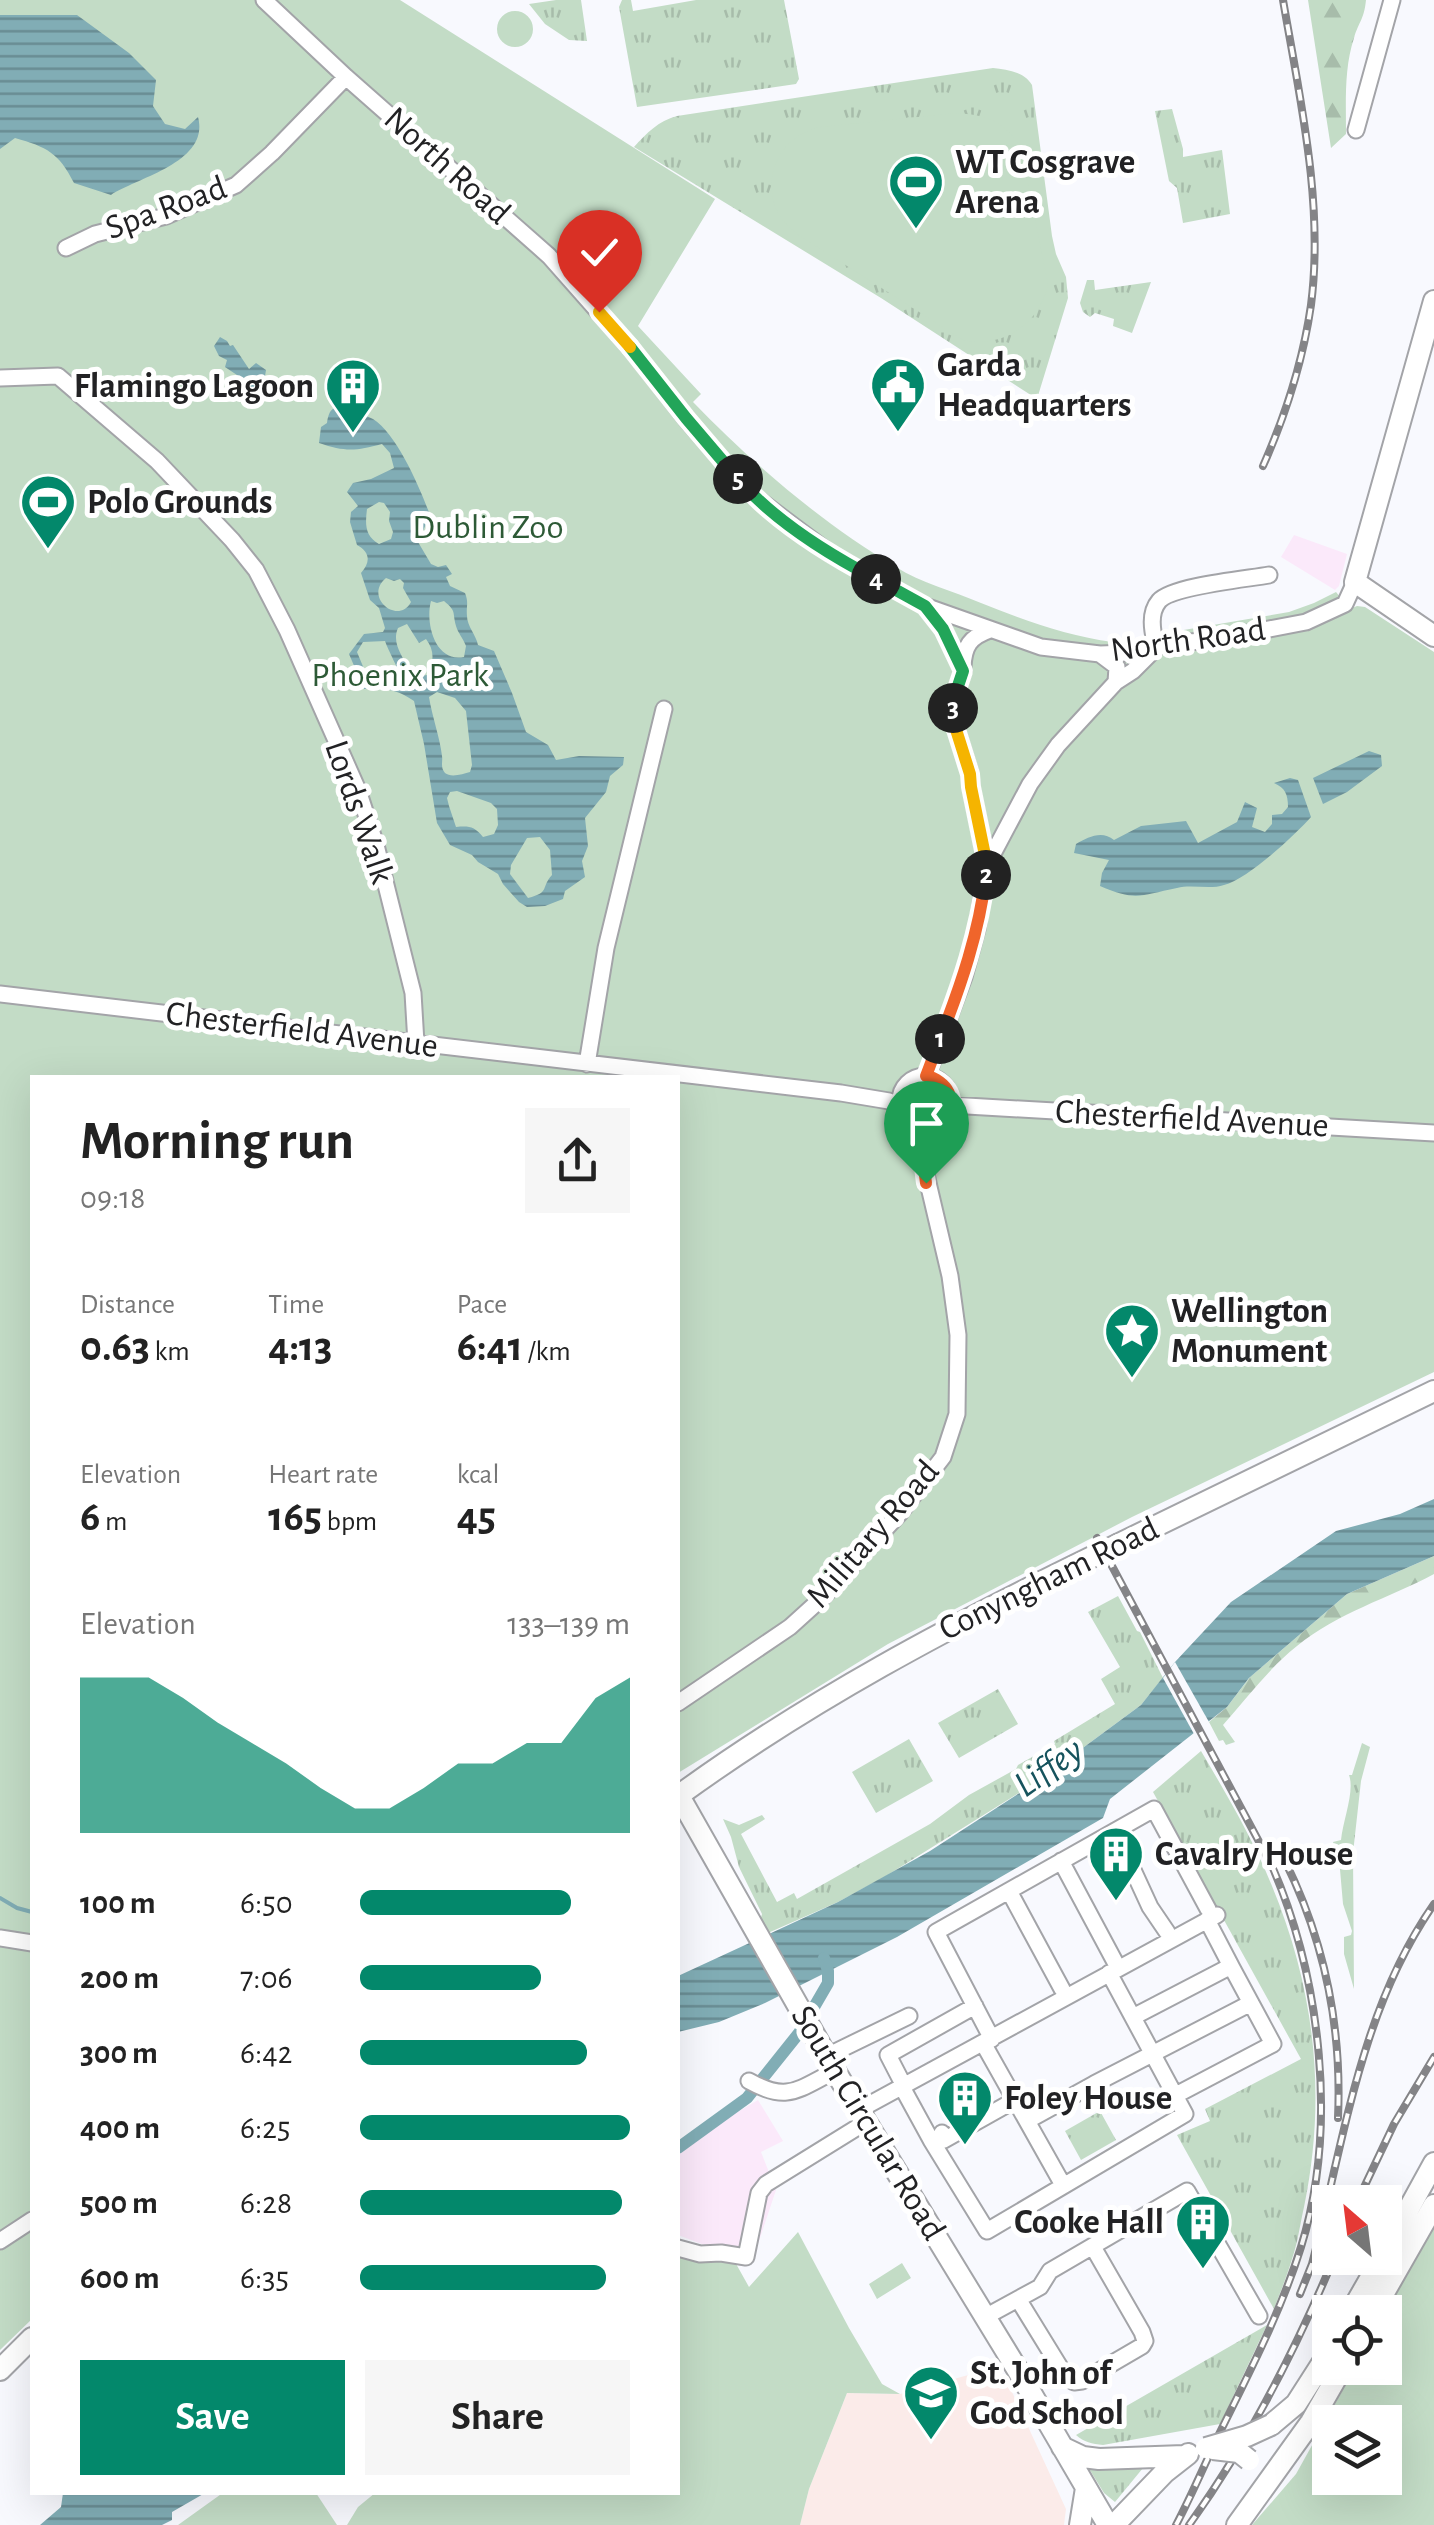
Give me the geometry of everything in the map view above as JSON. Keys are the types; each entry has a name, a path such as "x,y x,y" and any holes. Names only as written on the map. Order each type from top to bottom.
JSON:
{"main road":[{"path":"1434,301 1352,589 1434,636"},
{"name":"Conyngham Road","path":"680,1794 850,1683 922,1642 1434,1390"},
{"name":"South Circular Road","path":"680,1800 831,2064 1111,2525"},
{"path":"1402,2220 1434,2162"},
{"path":"1383,2295 1434,2206"},
{"path":"0,2370 30,2340"},
{"path":"1111,2525 1184,2456 1271,2424 1296,2404 1312,2379"},
{"path":"1237,2525 1311,2422 1332,2385"},
{"path":"1062,2447 1083,2457 1099,2459 1184,2456"},
{"path":"1206,2448 1239,2452 1249,2460 1257,2473 1258,2486 1251,2506"},
{"path":"1080,2525 1086,2488"}],"street":[{"name":"North Road","path":"264,0 549,256 751,494 831,554 925,606 1041,647 1128,653 1290,626 1334,607 1352,589"},
{"path":"1356,130 1392,0"},
{"name":"Spa Road","path":"66,248 95,234 166,216 236,185 346,76"},
{"name":"Lords Walk","path":"0,378 58,376 156,461 256,570 288,630 358,790 413,994 416,1043"},
{"path":"926,1076 964,977 977,929 987,865 1030,784 1058,745 1116,682 1156,648 1152,630 1158,602 1167,595 1196,587 1268,575"},
{"path":"925,606 943,629 963,671"},
{"path":"987,865 970,774 953,720 953,701 968,642 990,630"},
{"path":"1100,654 1117,667 1116,682"},
{"path":"587,1064 606,948 664,709"},
{"path":"979,826 992,834 1006,826"},
{"name":"Chesterfield Avenue","path":"0,994 840,1093 900,1105"},
{"path":"935,1078 948,1089 950,1105 944,1119 930,1126 914,1124 900,1105 903,1090 913,1079 935,1078"},
{"name":"Chesterfield Avenue","path":"950,1105 1434,1133"},
{"name":"Military Road","path":"680,1703 790,1627 822,1598 900,1513 942,1457 958,1414 959,1354 950,1276 924,1170 930,1126"},
{"path":"1064,2185 1015,2100 975,2006 936,1932 1154,1809 1273,2044 1176,2096"},
{"path":"1115,1831 1150,1906 1167,1932"},
{"path":"975,2006 888,2056 987,2231 1185,2114 1134,2017 1062,1861"},
{"path":"1009,1890 1062,1989"},
{"path":"680,2249 746,2257 759,2192 766,2184 903,2086 1211,1915"},
{"path":"0,1938 30,1943"},
{"path":"1134,2017 1231,1966"},
{"path":"1027,2121 1251,2003"},
{"path":"748,2082 788,2094 909,2016"},
{"path":"936,2137 944,2140 1015,2100"},
{"path":"986,2318 1040,2287 1050,2271 1188,2191 1259,2316"},
{"path":"0,2241 30,2221"},
{"path":"1018,2299 1066,2378 1074,2382 1142,2346 1142,2332 1093,2246"}],"shaded area":[{"path":"1294,535 1347,554 1335,590 1281,557"},
{"path":"758,2100 783,2141 761,2152 776,2190 756,2250 707,2246 680,2236 680,2146"},
{"name":"St. John of God School","path":"997,2367 1066,2509 1064,2525 800,2525 809,2489 847,2393 900,2394"}],"green space":[{"name":"Phoenix Park","path":"0,0 400,0 715,199 638,326 701,394 693,402 716,425 789,491 869,550 926,582 1062,632 1096,639 1113,642 1289,612 1336,592 1350,609 1365,607 1434,652 1434,1372 1132,1517 888,1644 680,1772 680,1075 30,1075 30,2321 0,2350"},
{"path":"581,0 587,41 569,40 545,24 529,4"},
{"path":"622,0 631,0 633,11 696,0 784,0 799,79 796,84 637,107 619,7"},
{"path":"1308,0 1366,0 1349,61 1346,134 1331,148"},
{"path":"515,11 528,16 533,29 528,42 515,47 502,42 497,29 502,16"},
{"path":"993,68 1020,74 1032,85 1052,236 1066,277 1068,298 1037,399 634,147 658,124 677,116"},
{"path":"1172,109 1183,157 1222,150 1230,214 1183,223 1177,188 1169,181 1155,111"},
{"name":"WT Cosgrave Arena","path":"957,113 994,121 1009,132 1021,149 1048,284 1028,322 992,341 963,340 800,236 782,220 773,199 773,172 778,159 785,148 807,131"},
{"path":"1087,280 1094,280 1095,290 1151,282 1132,333 1113,326 1114,319 1095,313 1090,317 1083,312 1080,303"},
{"path":"1434,1556 1434,1574 1329,1624 1287,1655 1223,1725 1235,1742 1226,1745 1219,1741 1209,1722 1227,1707 1250,1677 1347,1594"},
{"path":"1118,1596 1163,1678 1141,1705 1038,1781 886,1876 768,1933 760,1921 762,1914 739,1867 723,1819 739,1825 762,1815 765,1819 741,1834 777,1902 794,1893 797,1899 930,1824 969,1795 1115,1704 1101,1679 1120,1667 1088,1612"},
{"path":"998,1689 1018,1724 959,1758 938,1723"},
{"path":"909,1739 933,1781 876,1813 852,1772"},
{"path":"1362,1743 1370,1747 1361,1781 1353,1853 1354,1989 1344,1954 1344,1937 1352,1931 1343,1904 1339,1858 1333,1842 1341,1840 1350,1797 1349,1775"},
{"path":"1201,1751 1248,1834 1287,1925 1313,2044 1315,2125 1311,2166 1296,2246 1274,2309 1177,2135 1210,2121 1205,2109 1301,2059 1153,1792"},
{"path":"1100,2111 1116,2140 1081,2160 1065,2131"},
{"path":"1434,2225 1434,2525 1252,2525 1296,2474 1312,2445 1312,2495 1402,2495 1402,2405 1334,2405 1346,2385 1402,2385 1402,2295 1395,2295"},
{"path":"798,2232 882,2384 900,2394 847,2393 809,2489 800,2525 347,2525 358,2507 373,2495 680,2495 680,2254 702,2260 735,2262 749,2287"},
{"path":"902,2263 911,2278 877,2299 869,2284"},
{"path":"1267,2325 1220,2424 1103,2445 1076,2435"},
{"path":"1088,2467 1143,2468 1115,2502 1104,2493"},
{"path":"220,2495 317,2495 337,2525 178,2525"}],"water":[{"path":"0,15 77,15 129,53 156,80 153,106 165,124 185,129 198,117 199,133 193,146 170,166 111,195 74,183 57,158 36,145 15,138 0,149"},
{"path":"220,337 233,345 249,369 256,363 266,370 270,381 266,386 257,392 244,389 240,377 225,367 227,360 219,356 214,346"},
{"path":"340,406 382,426 407,462 430,515 418,542 431,564 446,565 452,574 446,577 450,586 465,593 470,627 478,645 494,651 526,732 548,745 556,760 624,757 623,765 610,776 606,792 585,818 585,877 565,891 563,899 527,907 498,874 450,845 437,823 414,701 390,690 364,689 349,654 364,634 383,632 385,628 361,573 368,558 357,545 350,522 351,512 358,506 347,492 353,483 394,468 390,453 382,444 350,450 319,443 321,427 332,410","holes":["384,503 390,512 391,539 379,544 367,530 367,509","386,578 400,579 411,602 405,609 391,610 378,593","431,601 444,601 451,607 466,646 464,657 454,657 439,648 430,620","407,624 419,643 426,639 432,657 427,675 409,671 396,634 398,628","385,641 401,678 374,670 372,677 367,676 357,652 363,642","437,692 455,698 466,711 470,772 454,775 443,771 429,697","457,791 491,803 497,809 494,834 483,837 471,828 456,827 447,798 450,792","540,837 550,850 552,875 543,892 528,898 510,874 527,838"]},
{"path":"1369,751 1381,755 1382,766 1323,804 1313,778"},
{"path":"1298,780 1311,817 1258,866 1224,885 1183,887 1139,896 1123,894 1100,886 1109,860 1074,853 1076,844 1095,836 1105,835 1114,840 1141,826 1186,821 1198,843 1237,822 1245,802 1257,808 1252,827 1265,832 1272,824 1272,815 1282,814 1288,807 1285,792 1274,783"},
{"path":"1434,1499 1434,1556 1347,1594 1249,1678 1227,1707 1110,1799 1103,1818 897,1937 765,2003 719,2022 680,2032 680,1975 838,1902 930,1851 1038,1781 1141,1705 1231,1602 1336,1531 1400,1514"},
{"path":"63,2495 202,2495 172,2512 172,2520 162,2525 40,2525 61,2507"}],"pier":[{"path":"1175,1662 1209,1722 1194,1734 1163,1678"}],"waterway":[{"path":"0,1898 30,1911"},
{"path":"680,2147 747,2098 799,2033 828,1983 824,1958"}],"railway":[{"path":"1263,466 1298,367 1308,326 1314,267 1308,152 1283,0"},
{"path":"1097,1538 1272,1866 1302,1956 1319,2054 1319,2153 1301,2247 1266,2336 1176,2525"},
{"path":"1285,1861 1311,1923 1328,1986 1337,2051 1338,2118"},
{"path":"1300,2294 1312,2264 1371,2032 1409,1945 1434,1904"},
{"path":"1365,2185 1394,2124 1434,2057"},
{"path":"1189,2525 1269,2396 1326,2275"}],"place":[{"name":"WT Cosgrave Arena","path":"916,231"},
{"name":"Garda Headquarters","path":"898,434"},
{"name":"Flamingo Lagoon","path":"353,435"},
{"name":"Polo Grounds","path":"48,551"},
{"name":"Wellington Monument","path":"1132,1380"},
{"name":"Cavalry House","path":"1116,1903"},
{"name":"Foley House","path":"965,2147"},
{"name":"Cooke Hall","path":"1203,2271"},
{"name":"St. John of God School","path":"931,2442"}],"route":[{"path":"599,312 751,494 831,554 925,606 943,629 963,671 953,701 953,720 970,774 987,865 977,929 964,977 926,1076 948,1089 950,1105 944,1119 930,1126 926,1136 926,1183"}],"park label":[{"name":"Dublin Zoo","path":"488,527"}],"water label":[{"name":"Liffey","path":"1049,1768"}]}
